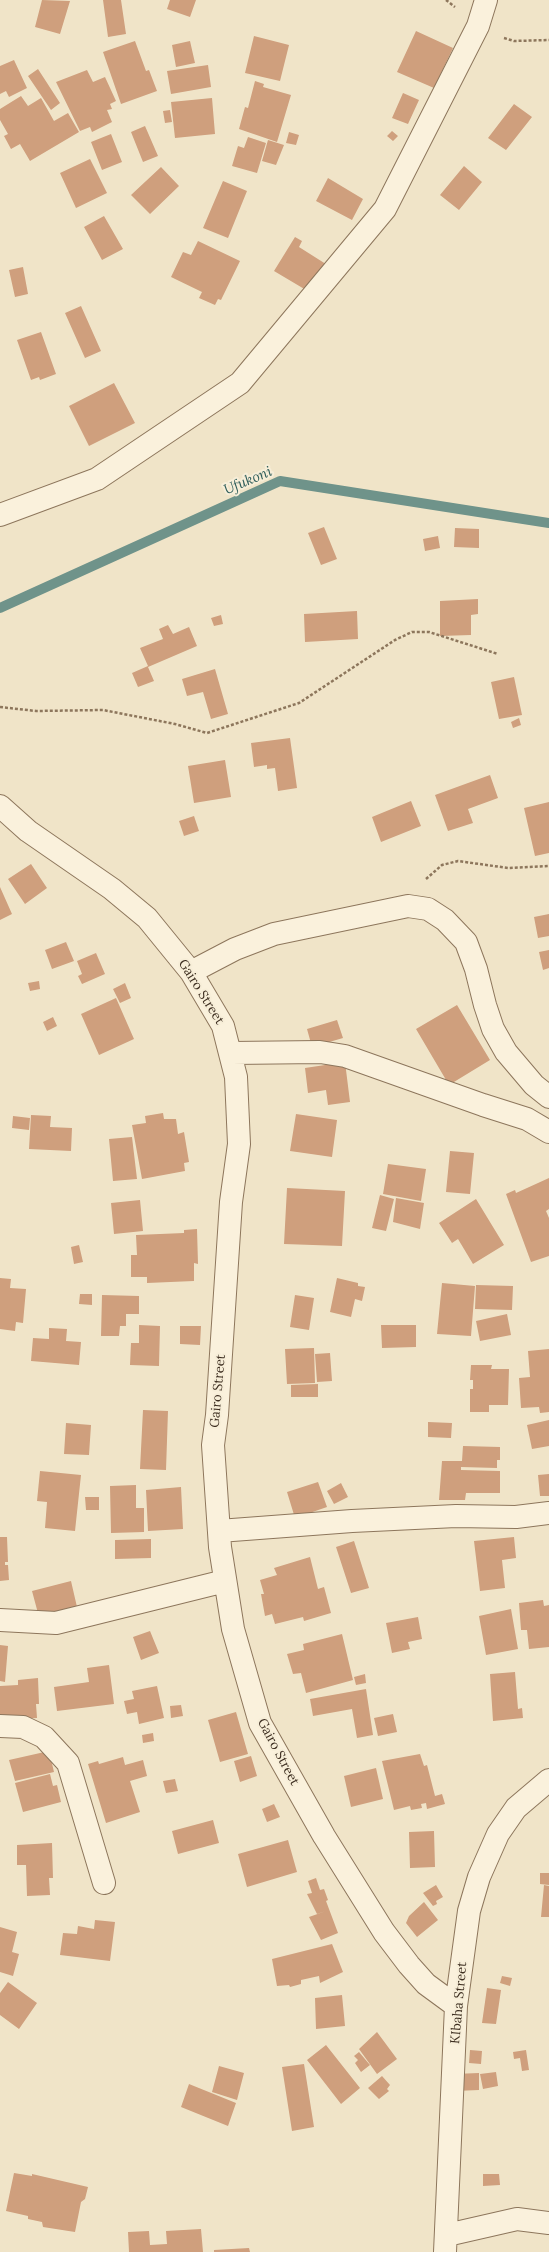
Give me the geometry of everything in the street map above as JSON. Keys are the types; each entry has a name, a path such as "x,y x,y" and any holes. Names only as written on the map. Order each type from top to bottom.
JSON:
{"street":[{"path":"0,515 97,479 240,384 385,208 478,26 486,0"},
{"name":"Gairo Street","path":"0,806 28,831 112,889 146,918 191,972 223,1026 232,1054 237,1092 239,1144 231,1202 217,1415 213,1445 219,1531 232,1629 260,1723 324,1836 384,1932 426,1984 456,2006"},
{"path":"191,972 235,949 274,934 408,906 428,909 445,920 466,942 476,969 485,1005 494,1029 506,1052 534,1085 548,1098"},
{"path":"232,1054 320,1052 345,1056 461,1098 527,1119 549,1132"},
{"path":"219,1531 352,1521 456,1516 516,1517 549,1513"},
{"path":"0,1620 56,1623 225,1581"},
{"path":"0,1726 23,1727 44,1736 68,1762 104,1883"},
{"name":"KIbaha Street","path":"446,2244 456,2006 469,1911 479,1877 498,1834 516,1808 549,1780"},
{"path":"446,2244 517,2219 549,2223"}],"path":[{"path":"504,38 514,41 549,40"},
{"path":"0,707 36,711 103,710 175,724 207,733 299,703 395,640 412,632 429,632 498,654"},
{"path":"420,884 442,865 458,861 508,868 549,866"}],"building":[{"path":"42,0 70,1 60,34 35,27"},
{"path":"103,0 121,0 126,34 108,37"},
{"path":"170,0 196,0 190,17 167,9"},
{"path":"416,31 453,48 434,88 397,72"},
{"path":"254,36 289,45 280,81 245,73"},
{"path":"135,41 146,71 149,70 157,91 121,104 103,52"},
{"path":"190,41 195,63 176,67 172,45"},
{"path":"14,60 27,88 9,97 6,91 0,94 0,66"},
{"path":"208,65 211,87 171,94 167,71"},
{"path":"38,69 60,103 51,110 28,76"},
{"path":"87,70 93,82 105,77 116,101 110,104 112,109 107,110 112,122 92,132 90,127 80,131 56,82"},
{"path":"255,81 264,84 263,87 291,95 277,142 239,129 245,107 248,108"},
{"path":"403,93 419,100 408,124 392,118"},
{"path":"21,96 28,106 41,98 54,121 68,113 79,132 30,161 20,144 11,149 4,136 8,134 0,120 0,109"},
{"path":"212,98 215,134 175,138 171,102"},
{"path":"514,104 532,117 506,150 488,138"},
{"path":"170,110 172,122 165,123 163,111"},
{"path":"145,126 158,156 143,162 131,132"},
{"path":"392,131 398,136 393,141 387,136"},
{"path":"289,132 299,135 296,145 286,143"},
{"path":"111,134 122,162 102,170 91,142"},
{"path":"248,137 266,143 257,173 232,166 238,146 244,148"},
{"path":"268,140 284,145 276,165 262,161"},
{"path":"90,159 107,193 76,208 60,173"},
{"path":"464,166 482,182 459,210 440,195"},
{"path":"161,167 179,186 150,214 131,195"},
{"path":"328,178 363,199 352,220 316,201"},
{"path":"223,181 247,191 228,238 203,228"},
{"path":"104,216 123,249 102,260 84,227"},
{"path":"295,237 302,241 299,247 329,266 306,290 274,271"},
{"path":"198,241 240,261 221,300 218,299 215,305 199,298 202,292 171,277 183,252 191,255"},
{"path":"23,267 28,294 15,297 9,270"},
{"path":"81,306 101,351 85,358 65,313"},
{"path":"41,332 56,374 40,380 39,377 31,380 17,340"},
{"path":"114,383 135,423 89,446 69,406"},
{"path":"324,527 337,559 321,565 308,533"},
{"path":"455,528 479,529 479,548 454,547"},
{"path":"438,536 440,548 425,551 423,539"},
{"path":"478,599 478,614 471,615 471,635 440,636 440,601"},
{"path":"357,611 358,639 305,642 304,614"},
{"path":"221,615 223,624 214,626 211,618"},
{"path":"168,625 173,634 189,627 197,646 148,667 154,681 138,687 132,673 148,666 140,648 163,639 159,629"},
{"path":"215,669 228,714 211,719 203,692 187,696 182,679"},
{"path":"514,677 522,715 499,719 491,682"},
{"path":"519,718 521,725 513,728 511,722"},
{"path":"290,738 297,788 278,791 275,768 267,769 267,765 254,767 251,743"},
{"path":"225,760 231,797 194,803 188,766"},
{"path":"490,775 498,798 468,809 473,823 448,831 435,795"},
{"path":"411,801 421,826 381,842 372,817"},
{"path":"549,802 549,853 535,856 524,808"},
{"path":"194,816 199,831 184,836 179,821"},
{"path":"31,864 47,888 25,904 8,879"},
{"path":"0,887 12,914 0,920"},
{"path":"549,914 549,936 538,938 534,917"},
{"path":"66,942 74,961 52,969 45,950"},
{"path":"549,950 549,968 543,970 539,952"},
{"path":"96,953 105,974 82,984 78,976 82,974 77,961"},
{"path":"39,981 40,989 30,991 28,983"},
{"path":"125,983 131,998 120,1003 113,989"},
{"path":"116,998 134,1039 99,1055 81,1014"},
{"path":"457,1005 490,1060 449,1085 416,1029"},
{"path":"53,1017 57,1026 47,1031 43,1022"},
{"path":"337,1020 343,1038 312,1047 307,1029"},
{"path":"345,1062 350,1102 328,1105 326,1090 308,1093 305,1068"},
{"path":"163,1113 164,1119 176,1119 178,1134 184,1132 189,1162 184,1163 185,1171 142,1179 132,1125 146,1123 145,1116"},
{"path":"296,1114 337,1120 332,1157 290,1151"},
{"path":"31,1115 51,1116 50,1127 72,1128 71,1151 29,1149"},
{"path":"13,1116 30,1118 29,1130 12,1128"},
{"path":"132,1137 137,1179 113,1181 109,1139"},
{"path":"450,1151 474,1153 470,1194 446,1192"},
{"path":"388,1164 426,1169 421,1201 383,1194"},
{"path":"549,1178 549,1209 546,1211 549,1218 549,1256 531,1262 506,1194 515,1190 516,1193"},
{"path":"287,1188 345,1191 342,1246 284,1244"},
{"path":"380,1195 394,1199 386,1231 372,1228"},
{"path":"396,1198 424,1203 420,1229 393,1222"},
{"path":"476,1199 504,1245 473,1264 458,1239 452,1243 439,1223"},
{"path":"140,1200 143,1231 114,1234 111,1203"},
{"path":"197,1229 198,1264 194,1263 194,1281 147,1283 147,1277 131,1277 131,1255 137,1255 136,1235 184,1233 184,1230"},
{"path":"79,1245 83,1262 74,1264 71,1247"},
{"path":"0,1278 11,1279 10,1288 26,1289 23,1323 16,1322 15,1331 0,1329"},
{"path":"337,1278 358,1283 358,1286 365,1287 362,1301 355,1299 351,1317 330,1312"},
{"path":"442,1283 475,1286 471,1336 437,1334"},
{"path":"476,1285 513,1286 512,1310 475,1309"},
{"path":"80,1294 92,1294 92,1305 79,1304"},
{"path":"102,1295 139,1296 139,1314 126,1314 126,1326 120,1326 119,1336 101,1336"},
{"path":"295,1295 314,1298 309,1330 290,1327"},
{"path":"507,1314 511,1335 480,1341 476,1321"},
{"path":"139,1325 160,1326 159,1366 130,1365 131,1343 139,1343"},
{"path":"381,1325 416,1325 416,1347 382,1348"},
{"path":"180,1326 201,1326 200,1345 180,1344"},
{"path":"49,1328 67,1329 66,1341 81,1342 79,1365 31,1361 33,1338 49,1339"},
{"path":"314,1348 315,1383 287,1384 285,1349"},
{"path":"549,1349 549,1412 540,1413 539,1407 521,1408 519,1378 530,1377 528,1351"},
{"path":"330,1353 332,1381 317,1382 315,1354"},
{"path":"471,1365 492,1365 491,1369 509,1369 508,1405 489,1405 489,1412 470,1412 470,1389 473,1389 473,1380 470,1380"},
{"path":"318,1384 318,1397 291,1397 291,1385"},
{"path":"143,1410 168,1411 166,1470 140,1469"},
{"path":"549,1420 549,1446 532,1449 527,1425"},
{"path":"428,1422 452,1423 451,1438 428,1437"},
{"path":"66,1423 91,1425 89,1455 64,1454"},
{"path":"463,1446 500,1447 500,1460 497,1460 497,1468 461,1467 461,1470 500,1471 500,1493 466,1493 465,1500 439,1500 442,1461 462,1461"},
{"path":"40,1471 81,1475 75,1531 45,1528 47,1502 37,1501"},
{"path":"549,1474 549,1496 540,1496 538,1475"},
{"path":"318,1482 327,1507 295,1518 287,1492"},
{"path":"341,1483 348,1497 334,1504 327,1491"},
{"path":"136,1485 136,1508 144,1508 144,1532 111,1533 110,1486"},
{"path":"181,1487 183,1529 148,1531 146,1490"},
{"path":"85,1497 99,1497 99,1510 86,1510"},
{"path":"0,1537 7,1537 8,1562 5,1562 5,1565 8,1565 9,1580 0,1581"},
{"path":"514,1537 516,1558 502,1560 505,1588 480,1591 474,1541"},
{"path":"151,1539 151,1558 115,1559 115,1540"},
{"path":"354,1541 369,1588 351,1593 336,1547"},
{"path":"310,1557 318,1589 324,1587 331,1613 304,1621 303,1617 275,1624 272,1614 265,1616 261,1594 264,1594 260,1580 277,1575 274,1568"},
{"path":"71,1581 77,1607 39,1617 32,1591"},
{"path":"543,1600 544,1606 549,1605 549,1647 529,1649 527,1630 521,1630 519,1603"},
{"path":"511,1609 518,1649 486,1655 479,1616"},
{"path":"418,1617 422,1639 408,1642 410,1649 392,1653 386,1623"},
{"path":"150,1631 159,1653 141,1660 133,1637"},
{"path":"342,1634 353,1680 306,1693 301,1673 293,1674 287,1654 304,1650 303,1644"},
{"path":"0,1645 8,1646 5,1682 0,1681"},
{"path":"109,1665 114,1704 57,1711 54,1687 89,1682 87,1668"},
{"path":"515,1672 518,1709 522,1708 523,1718 493,1721 490,1674"},
{"path":"365,1674 366,1683 356,1685 354,1677"},
{"path":"38,1678 39,1704 36,1704 37,1718 0,1720 0,1686 18,1685 18,1680"},
{"path":"157,1686 164,1718 139,1724 137,1712 127,1714 124,1701 134,1699 132,1691"},
{"path":"366,1689 373,1735 357,1738 352,1709 313,1716 310,1699"},
{"path":"181,1705 183,1716 171,1718 170,1706"},
{"path":"236,1712 248,1754 220,1762 208,1720"},
{"path":"393,1714 397,1732 378,1736 374,1718"},
{"path":"153,1733 154,1741 143,1743 142,1735"},
{"path":"49,1751 54,1772 15,1781 9,1760"},
{"path":"420,1754 424,1766 427,1765 435,1796 442,1794 445,1804 427,1809 426,1803 421,1804 422,1808 411,1810 410,1806 394,1810 382,1761"},
{"path":"251,1756 257,1776 240,1782 234,1761"},
{"path":"123,1757 125,1765 143,1760 147,1776 130,1781 140,1812 106,1823 88,1764 98,1761 99,1764"},
{"path":"376,1768 383,1799 351,1807 344,1776"},
{"path":"50,1774 53,1786 57,1785 61,1802 23,1812 15,1783"},
{"path":"175,1779 178,1791 166,1793 163,1781"},
{"path":"274,1804 280,1817 267,1822 262,1809"},
{"path":"213,1820 219,1843 178,1854 172,1831"},
{"path":"434,1831 435,1867 410,1868 409,1832"},
{"path":"288,1840 297,1872 247,1887 238,1854"},
{"path":"52,1843 53,1878 49,1878 50,1895 27,1896 26,1865 17,1865 17,1845"},
{"path":"540,1873 549,1873 549,1885 540,1884"},
{"path":"316,1878 320,1890 324,1889 328,1900 326,1901 338,1933 321,1940 309,1917 326,1911 317,1914 307,1894 312,1893 308,1881"},
{"path":"436,1885 443,1897 436,1901 437,1904 433,1906 423,1893"},
{"path":"544,1885 549,1886 549,1917 541,1917"},
{"path":"424,1902 438,1920 417,1937 406,1923 409,1916"},
{"path":"95,1920 115,1922 110,1961 60,1955 63,1933 77,1934 78,1926 94,1929"},
{"path":"0,1927 17,1932 12,1952 19,1954 13,1976 0,1972"},
{"path":"332,1944 343,1972 320,1983 319,1976 301,1980 301,1984 290,1987 289,1985 277,1986 272,1959"},
{"path":"502,1976 512,1978 510,1986 500,1983"},
{"path":"8,1982 37,2003 19,2029 0,2015 0,1993"},
{"path":"487,1988 501,1990 496,2024 482,2023"},
{"path":"342,1995 345,2026 316,2029 315,1998"},
{"path":"377,2032 397,2059 377,2074 359,2049"},
{"path":"326,2045 360,2088 341,2104 307,2060"},
{"path":"470,2050 482,2051 481,2064 469,2063"},
{"path":"526,2050 529,2070 522,2071 520,2058 514,2059 513,2052"},
{"path":"359,2052 370,2065 361,2072 355,2063 358,2060 354,2056"},
{"path":"304,2064 314,2127 292,2131 282,2067"},
{"path":"219,2066 244,2073 237,2100 212,2092"},
{"path":"496,2072 498,2086 483,2089 480,2074"},
{"path":"479,2073 479,2090 455,2091 454,2074"},
{"path":"382,2076 390,2085 387,2089 389,2091 379,2099 368,2088"},
{"path":"189,2084 236,2103 228,2126 181,2107"},
{"path":"14,2173 32,2176 32,2174 88,2187 85,2199 81,2202 75,2232 43,2227 42,2222 28,2219 28,2216 6,2211"},
{"path":"483,2174 499,2174 500,2185 483,2186"},
{"path":"201,2229 203,2252 129,2252 128,2232 149,2231 150,2245 167,2244 166,2231"},
{"path":"249,2248 250,2252 214,2252 214,2250"}],"waterway":[{"name":"Ufukoni","path":"0,608 280,481 549,523"}]}
